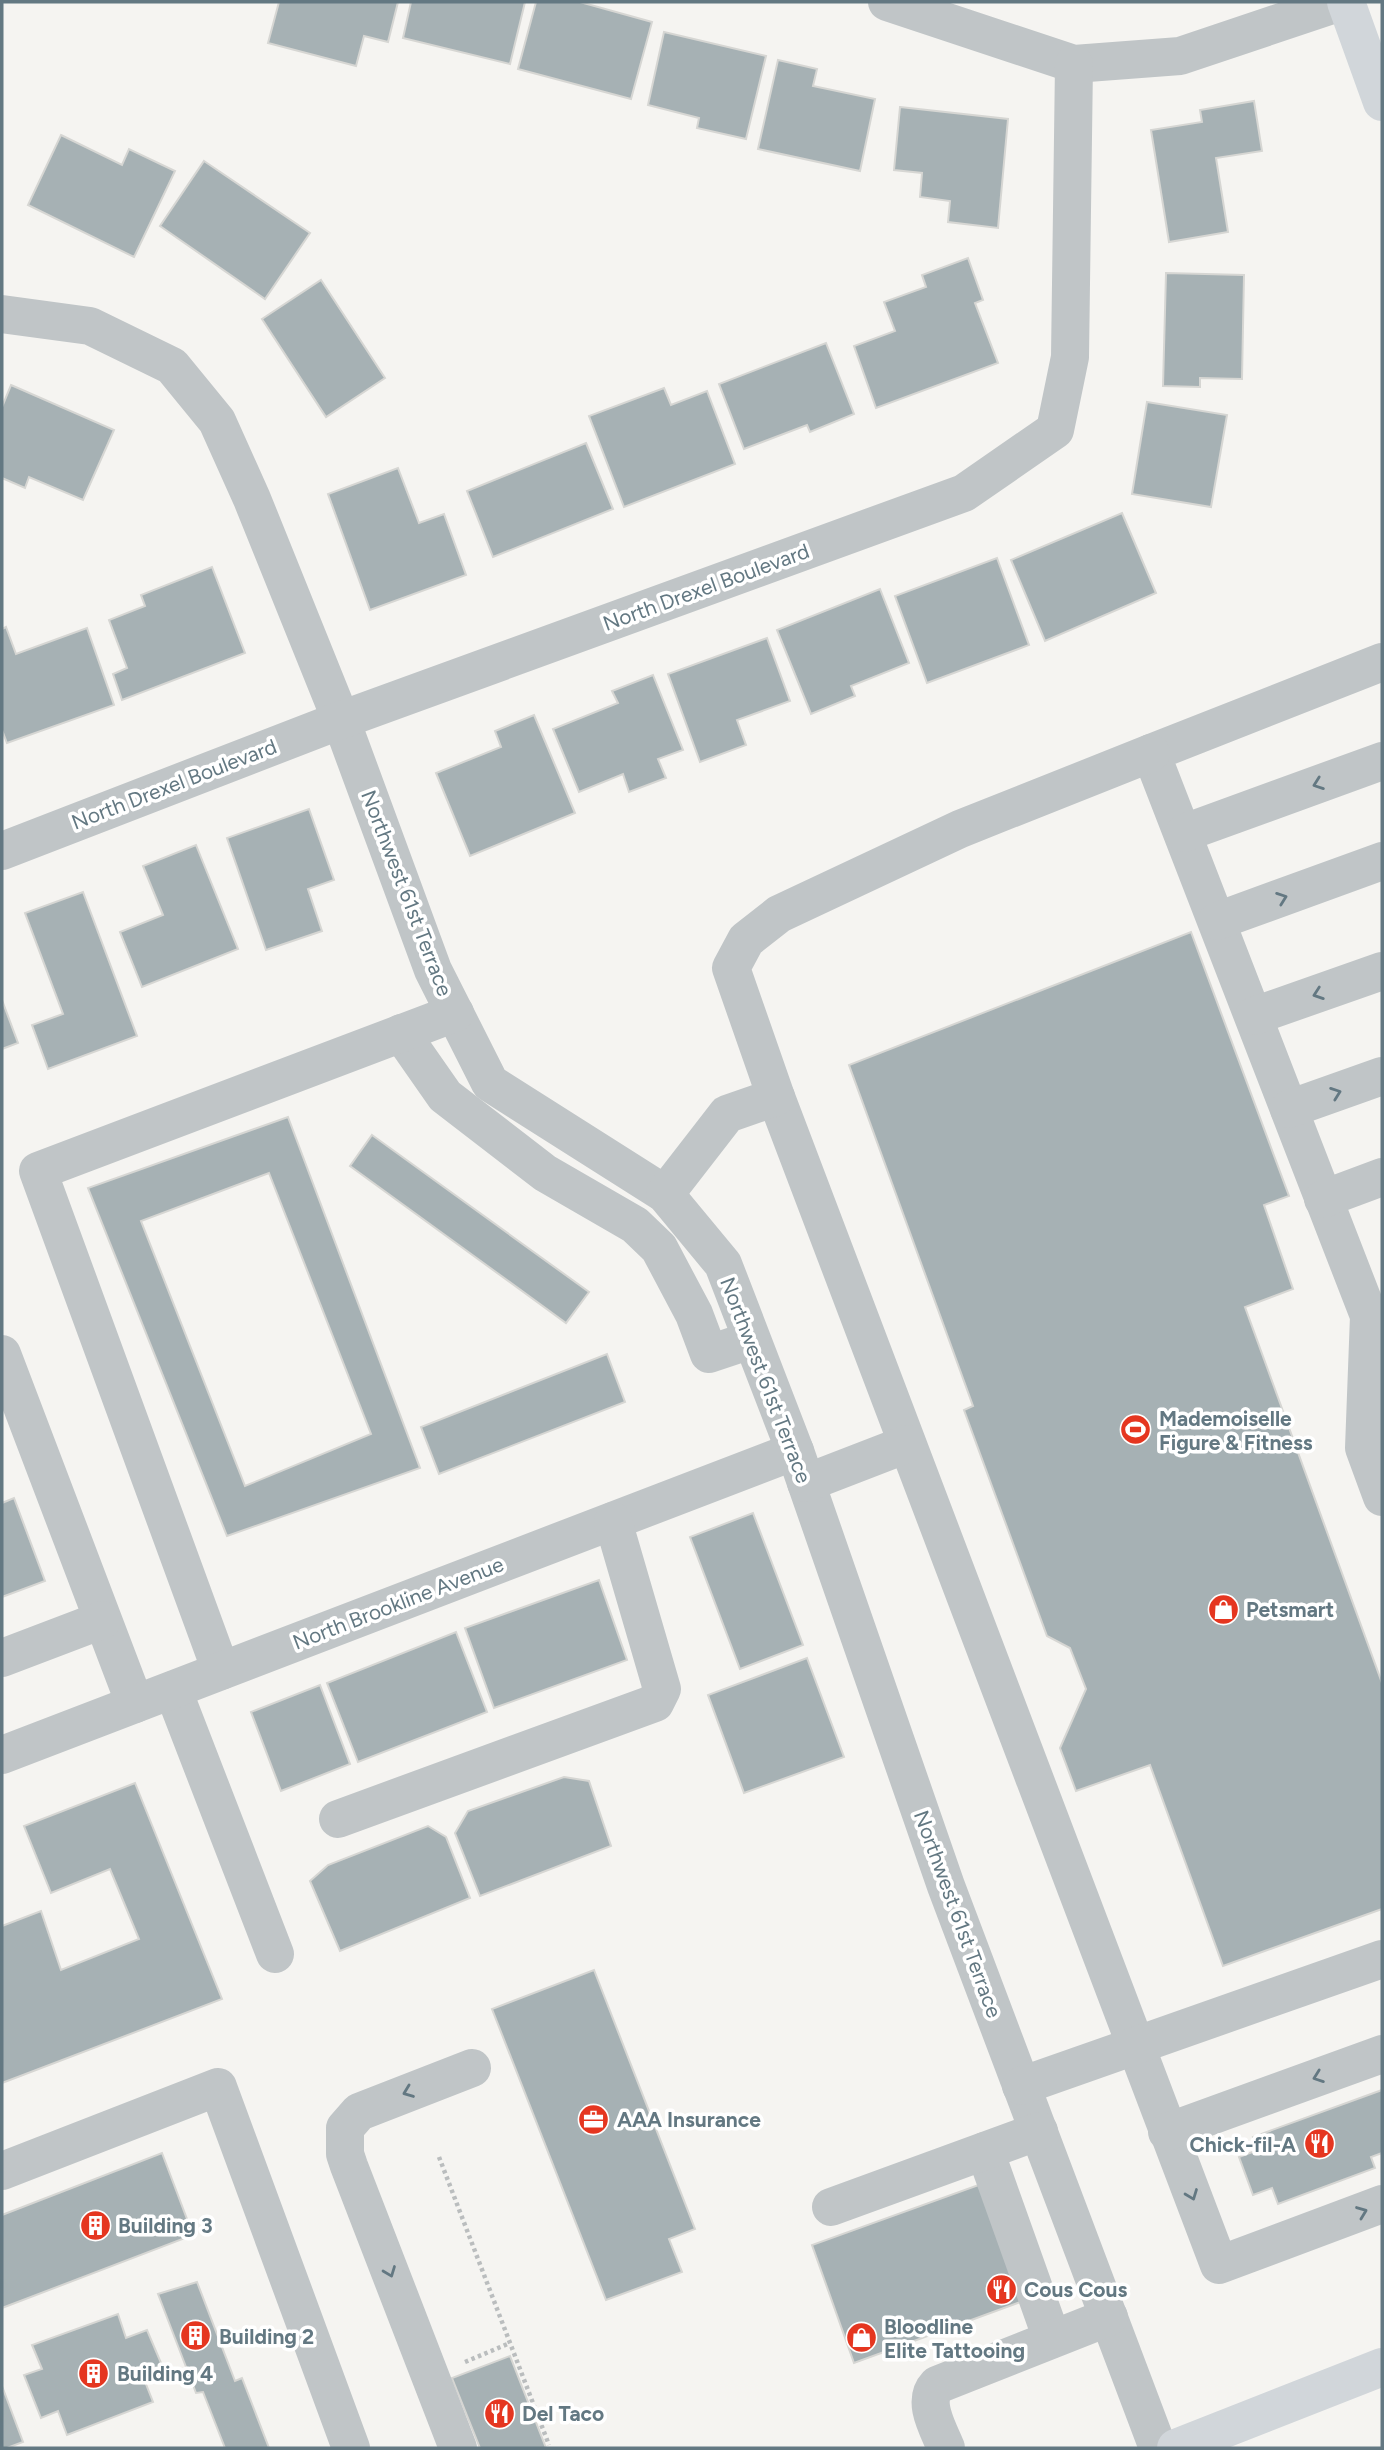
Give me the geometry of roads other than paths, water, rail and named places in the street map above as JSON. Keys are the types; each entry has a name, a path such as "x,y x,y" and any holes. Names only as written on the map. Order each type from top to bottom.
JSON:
{"main road":[{"path":"1344,2 1382,102"},
{"path":"1176,2448 1382,2367"}],"street":[{"path":"887,2 1074,64 1180,55 1344,2"},
{"name":"North Drexel Boulevard","path":"2,851 341,720 964,493 1055,430 1070,357 1074,64"},
{"name":"Northwest 61st Terrace","path":"2,314 90,326 173,366 217,421 252,499 341,720 433,970 490,1083 665,1194 723,1264 800,1467 946,1886 1158,2448"},
{"path":"1382,662 960,829 779,914 746,940 731,968 776,1097 1219,2265 1382,2204"},
{"path":"1151,753 1323,1199 1370,1282 1369,1316 1374,1394 1364,1448 1382,1497"},
{"path":"1184,833 1382,761"},
{"path":"1217,921 1382,862"},
{"path":"1254,1016 1382,971"},
{"path":"221,1671 38,1171 455,1013"},
{"path":"401,1033 445,1096 545,1173 635,1226 659,1248 694,1314 709,1354 751,1340"},
{"path":"1289,1109 1382,1076"},
{"path":"665,1194 727,1114 776,1097"},
{"path":"1323,1199 1382,1177"},
{"path":"2,1354 135,1704"},
{"name":"North Brookline Avenue","path":"2,1755 613,1521 800,1467 908,1444"},
{"path":"338,1819 655,1703 662,1689 613,1521"},
{"path":"2,1658 102,1620"},
{"path":"173,1690 275,1954"},
{"path":"1021,2086 1382,1959"},
{"path":"1167,2132 1382,2054"},
{"path":"458,2448 349,2166 344,2138 345,2128 359,2112 472,2068"},
{"path":"2,2171 218,2087 351,2448"},
{"path":"831,2207 1039,2131"},
{"path":"985,2151 1052,2339"},
{"path":"946,2448 930,2405 932,2391 937,2385 1109,2316"}],"place":[{"name":"Mademoiselle Figure & Fitness","path":"1136,1430"},
{"name":"Petsmart","path":"1223,1609"},
{"name":"AAA Insurance","path":"594,2119"},
{"name":"Chick-fil-A","path":"1319,2144"},
{"name":"Building 3","path":"95,2225"},
{"name":"Cous Cous","path":"1001,2289"},
{"name":"Building 2","path":"196,2336"},
{"name":"Bloodline Elite Tattooing","path":"861,2338"},
{"name":"Building 4","path":"94,2373"},
{"name":"Del Taco","path":"499,2413"}]}
